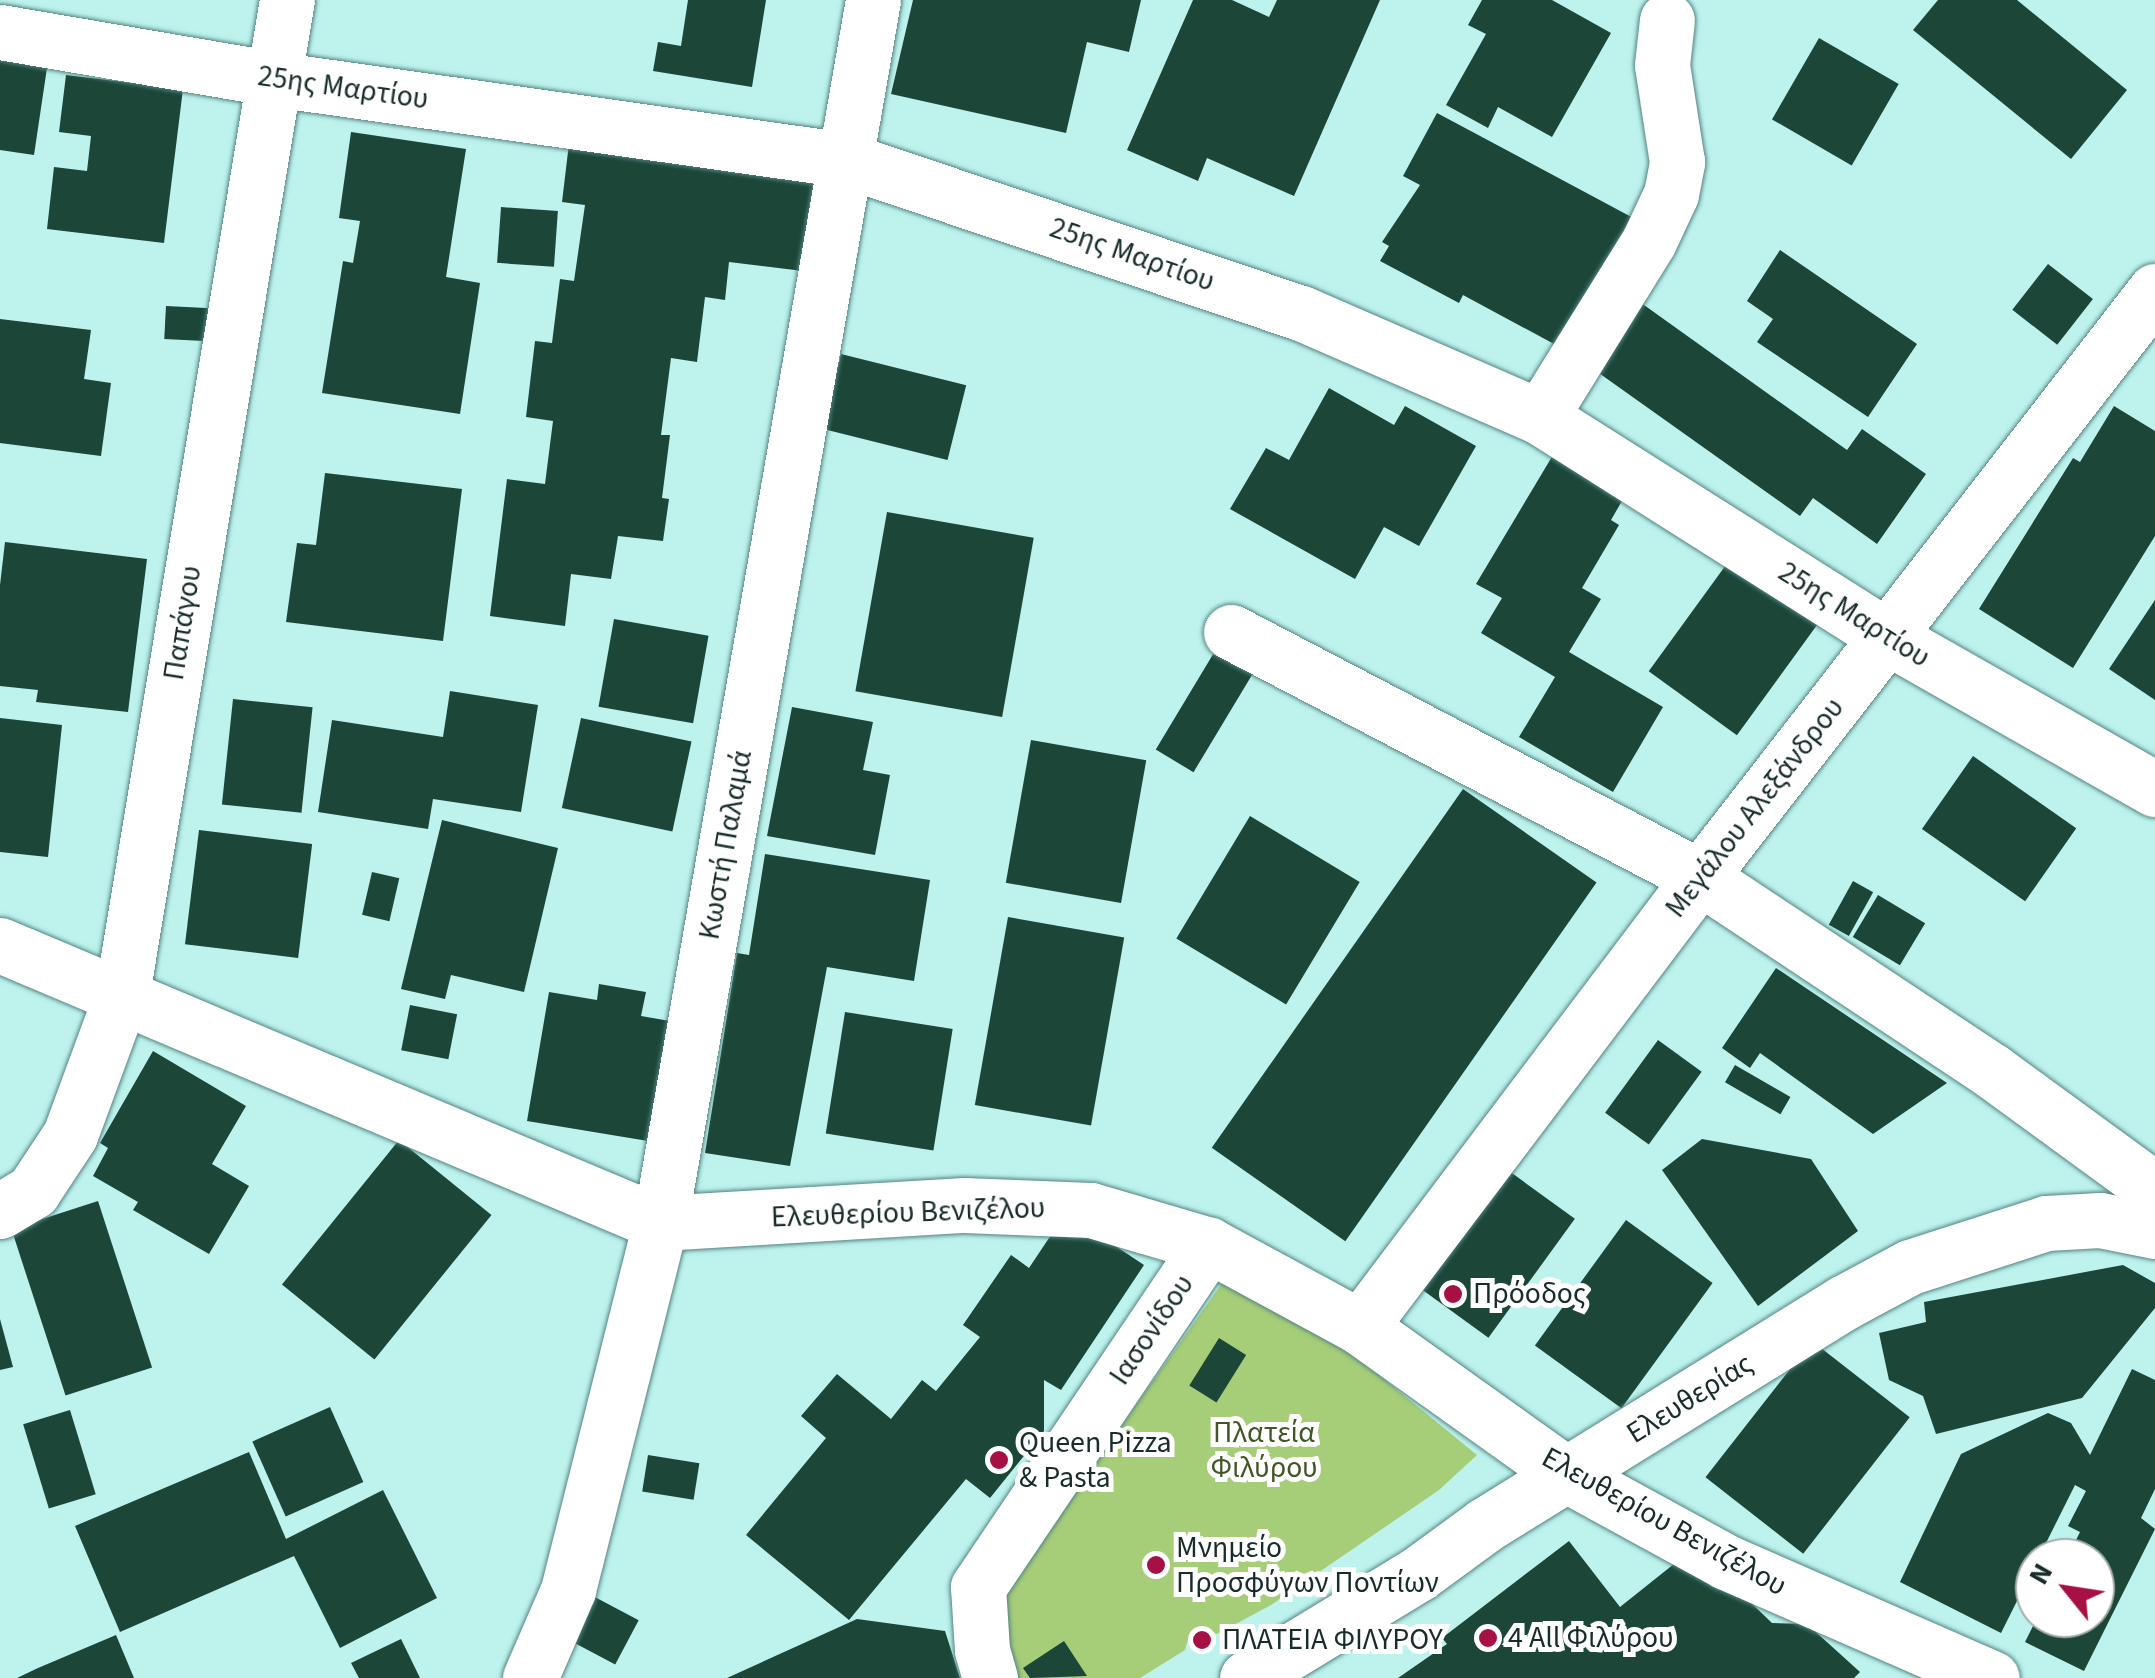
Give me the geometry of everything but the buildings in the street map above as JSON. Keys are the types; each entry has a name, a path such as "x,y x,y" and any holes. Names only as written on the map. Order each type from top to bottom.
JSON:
{"street":[{"name":"Παπάγου","path":"0,1212 33,1190 70,1135 122,994 287,0"},
{"name":"Κωστή Παλαμά","path":"530,1678 568,1590 660,1223 872,0"},
{"path":"1540,417 1654,231 1671,194 1676,162 1662,65 1667,20"},
{"name":"25ης Μαρτίου","path":"0,32 274,79 846,160 1301,314 1540,417 1888,638 2155,789"},
{"name":"Μεγάλου Αλεξάνδρου","path":"1360,1327 1700,877 2155,291"},
{"path":"1231,632 1700,877 1992,1071 2150,1211"},
{"name":"Ελευθερίου Βενιζέλου","path":"0,945 660,1223 964,1205 1090,1210 1209,1246 1360,1327 1569,1476 1726,1562 1992,1678"},
{"name":"Ελευθερίας","path":"1248,1678 1843,1303 1910,1267 2046,1224 2150,1211"},
{"name":"Ιασονίδου","path":"990,1678 982,1650 978,1587 1209,1246"}],"green space":[{"name":"Πλατεία Φιλύρου","path":"1228,1275 1325,1331 1477,1455 1439,1490 1271,1605 1217,1634 1208,1630 1188,1639 1185,1650 1140,1678 1015,1678 999,1610 1014,1577"}],"place":[{"name":"Πρόοδος","path":"1453,1294"},
{"name":"Queen Pizza & Pasta","path":"999,1460"},
{"name":"Μνημείο Προσφύγων Ποντίων","path":"1156,1565"},
{"name":"4 All Φιλύρου","path":"1488,1638"},
{"name":"ΠΛΑΤΕΙΑ ΦΙΛΥΡΟΥ","path":"1202,1640"}]}
